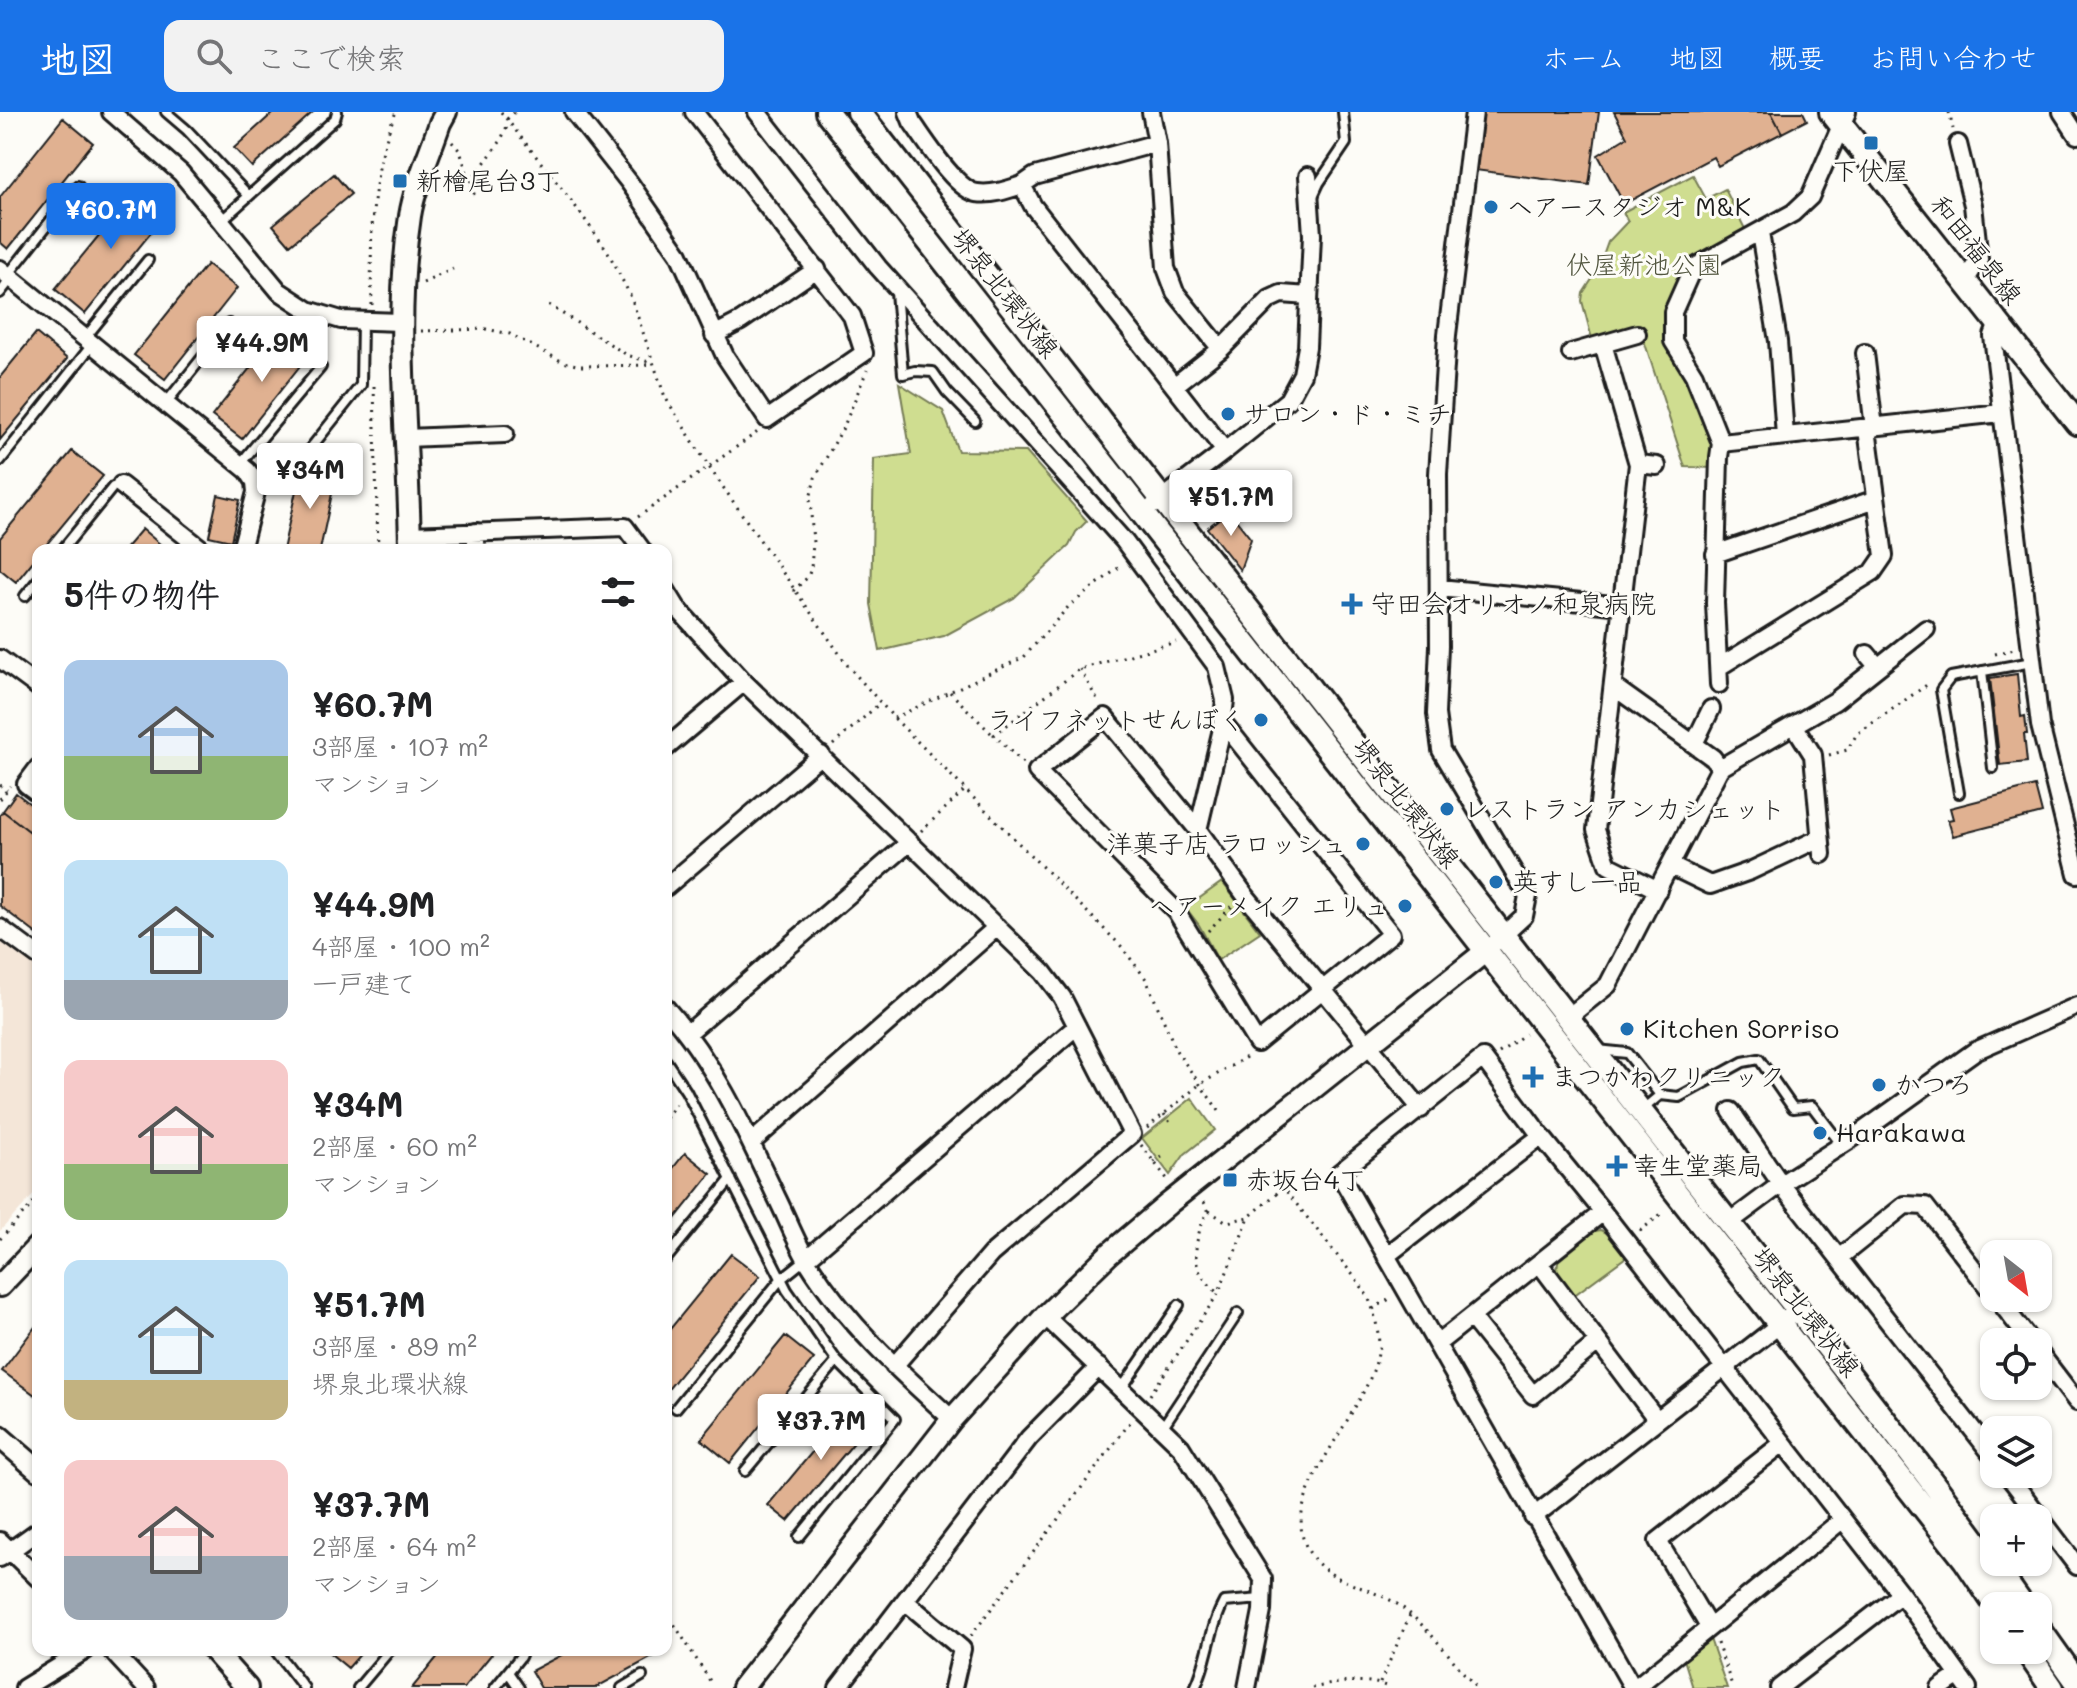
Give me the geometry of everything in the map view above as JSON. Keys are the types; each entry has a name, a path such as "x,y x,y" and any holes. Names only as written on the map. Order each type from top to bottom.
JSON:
{"main road":[{"name":"堺泉北環状線","path":"827,112 1152,506"},
{"name":"堺泉北環状線","path":"859,112 1152,506 1495,944 1780,1325 1965,1560 1987,1592"},
{"name":"和田福泉線","path":"1839,116 2077,423"},
{"name":"堺泉北環状線","path":"1495,944 1567,1018 1593,1050 1730,1222 2013,1592"},
{"path":"2052,1647 2077,1682"},
{"path":"2036,1664 2052,1688"}],"street":[{"path":"111,112 181,173 279,291 308,310 341,320 367,314 409,326"},
{"path":"446,112 411,212 402,281 409,326 406,438 410,543 476,532 625,527 638,544"},
{"path":"574,112 629,182 679,254 725,356 767,419 864,353 852,316 694,112"},
{"path":"757,112 896,287 1134,555 1217,667 1225,700 1198,830"},
{"path":"908,112 912,122 959,183 974,193 999,193 1022,185 1035,176 1157,143"},
{"path":"1151,112 1157,143 1166,268 1170,282 1221,349"},
{"path":"742,1688 952,1419 1045,1316 1156,1214 1495,944 1524,916 1528,896 1441,750 1436,714 1438,474 1447,335 1474,112"},
{"path":"2062,112 2077,135"},
{"path":"1839,116 1810,197 1793,213 1697,266 1689,276 1673,312 1673,341 1694,375 1721,443 1715,554 1719,676 1873,572 1884,556 1876,499 1865,353"},
{"path":"1958,144 1973,205 1979,259 1965,281"},
{"path":"1152,506 1288,400 1302,374 1307,347 1309,296 1311,201 1308,176"},
{"path":"1022,185 1033,206 1225,451"},
{"path":"1760,233 1778,341 1785,436"},
{"path":"714,335 741,321 817,269"},
{"path":"6,275 240,465 255,482 256,492 243,544"},
{"path":"1174,386 1221,349 1270,299 1281,294 1309,296"},
{"path":"1998,323 1993,336 2001,413 2040,725 2077,874"},
{"path":"1571,353 1637,334"},
{"path":"1603,344 1638,464 1596,830 1608,865 1658,890"},
{"path":"1721,443 2001,413"},
{"path":"406,438 505,434"},
{"path":"1638,464 1657,466"},
{"path":"121,485 192,544"},
{"path":"1715,554 1876,499"},
{"path":"476,532 476,544"},
{"path":"1439,588 1623,606"},
{"path":"672,613 1043,972 1062,997 1132,1134 991,1254 894,1366"},
{"path":"1567,1018 1608,985 1720,768 1835,701 1872,661 1926,629"},
{"path":"0,659 32,683"},
{"path":"672,743 744,682"},
{"path":"1614,687 1713,758 1720,768"},
{"path":"1694,744 1711,709"},
{"path":"1222,721 1391,934 1322,990 1257,1043 1176,911 1037,771 1105,717 1198,830 1245,895 1322,990 1369,1044 1421,1109"},
{"path":"1671,866 1710,885 1821,846 1813,759 1794,725"},
{"path":"672,882 821,755"},
{"path":"688,1033 910,842"},
{"path":"751,1143 997,927"},
{"path":"0,928 32,952"},
{"path":"1730,1222 1975,1051 2077,1006"},
{"path":"672,1015 711,1067 806,1259 836,1304 894,1366 952,1419"},
{"path":"806,1259 1077,1026"},
{"path":"1842,1520 1634,1688 1533,1517 1339,1173 1483,1058 1901,1594 1963,1681 1940,1688"},
{"path":"1731,1111 1781,1184 1980,1439"},
{"path":"1386,1256 1541,1136"},
{"path":"1840,1257 1905,1205 1925,1206 1980,1277"},
{"path":"1437,1344 1603,1212"},
{"path":"0,1286 32,1252"},
{"path":"1539,1263 1657,1420"},
{"path":"1533,1517 1798,1310"},
{"path":"2008,1312 2020,1328"},
{"path":"1045,1316 1181,1447 1263,1579 1247,1688"},
{"path":"1471,1317 1533,1395 1598,1342"},
{"path":"838,1688 1029,1438 1099,1367"},
{"path":"2052,1369 2077,1402"},
{"path":"0,1437 32,1465"},
{"path":"1709,1627 1658,1541 1783,1443"},
{"path":"2018,1488 2077,1566"},
{"path":"32,1534 3,1550 32,1573"},
{"path":"1779,1688 1901,1594"},
{"path":"905,1601 962,1649 953,1688"},
{"path":"24,1688 76,1656"},
{"path":"117,1656 146,1688"},
{"path":"218,1656 247,1688"}],"lane":[{"path":"166,112 249,196"},
{"path":"222,220 335,119 337,112"},
{"path":"1311,201 1319,183 1346,143 1343,112"},
{"path":"0,293 6,275 78,186"},
{"path":"0,461 148,260"},
{"path":"896,287 903,374 933,372 975,421"},
{"path":"310,449 361,385 367,314"},
{"path":"165,404 229,324"},
{"path":"240,465 321,367"},
{"path":"67,544 113,487 121,485"},
{"path":"25,596 32,587"},
{"path":"1959,793 1941,690 1951,677 1982,671 2031,654"},
{"path":"1982,671 1993,768"},
{"path":"1593,1050 1627,1053 1660,1095"},
{"path":"1640,1111 1660,1095 1679,1097 1743,1062 1759,1059 1793,1108 1812,1106 1841,1144"},
{"path":"672,1072 686,1091 781,1279 837,1361 895,1419 799,1537"},
{"path":"672,1252 731,1179"},
{"path":"676,1408 781,1279 806,1259"},
{"path":"1122,1388 1179,1305"},
{"path":"1162,1428 1238,1313"},
{"path":"745,1471 837,1361"},
{"path":"1195,1688 1205,1669 1215,1618 1224,1602 1262,1599"},
{"path":"280,1656 304,1688"},
{"path":"358,1688 385,1656"},
{"path":"495,1688 520,1656"},
{"path":"508,1672 519,1688"},
{"path":"622,1688 642,1676"}],"path":[{"path":"367,314 377,184 396,112"},
{"path":"501,112 607,250 631,297 665,397 793,591 848,666 880,703 1121,946 1146,979 1177,1052 1222,1115"},
{"path":"470,182 500,142 508,120 515,112"},
{"path":"450,139 460,151 476,200"},
{"path":"416,286 453,269"},
{"path":"549,305 627,355 652,364"},
{"path":"409,326 486,329 510,334 563,362 581,366 652,364"},
{"path":"793,591 808,577 811,568 810,499 815,478 861,388 869,366 864,353"},
{"path":"374,377 378,544"},
{"path":"625,527 762,429"},
{"path":"894,718 1024,657 1069,606 1134,555"},
{"path":"994,735 1080,669 1194,634"},
{"path":"1987,656 2031,654"},
{"path":"1080,669 1105,717"},
{"path":"1813,759 1847,750 1857,734 1922,691 1933,679"},
{"path":"950,692 1026,767 1037,771"},
{"path":"821,755 880,703"},
{"path":"0,799 11,784"},
{"path":"0,785 7,790"},
{"path":"910,842 965,790"},
{"path":"1209,930 1224,912"},
{"path":"1487,1063 1532,1028"},
{"path":"1132,1134 1141,1133 1199,1085 1251,1054"},
{"path":"672,1110 686,1091"},
{"path":"1164,1114 1171,1124"},
{"path":"1132,1134 1170,1183"},
{"path":"1154,1162 1162,1157"},
{"path":"1272,1173 1356,1279 1373,1309 1379,1345 1371,1375 1309,1489 1302,1511 1303,1540 1314,1560 1338,1579 1395,1603 1410,1615 1477,1688"},
{"path":"962,1649 1141,1408 1218,1294 1249,1217 1283,1188"},
{"path":"1204,1202 1208,1210 1227,1222 1249,1217"},
{"path":"0,1239 32,1204"},
{"path":"1626,1242 1671,1206"},
{"path":"1208,1210 1199,1231 1197,1262 1201,1274 1218,1294"},
{"path":"1373,1309 1393,1297"},
{"path":"1380,1683 1410,1615"},
{"path":"672,1621 712,1684"},
{"path":"1709,1627 1733,1688"},
{"path":"1312,1688 1347,1682 1380,1683 1390,1688"}],"shaded area":[{"path":"0,939 32,963 32,1196 0,1231"}],"green space":[{"name":"伏屋新池公園","path":"1693,175 1706,199 1725,189 1746,231 1693,258 1668,315 1690,383 1714,439 1713,468 1685,467 1639,325 1592,339 1582,301 1608,242 1628,221 1623,212"},
{"path":"899,383 943,411 958,451 1026,452 1087,521 1076,532 1069,546 1014,598 944,636 880,651 871,604 874,459 911,454"},
{"path":"1222,882 1260,932 1218,960 1186,908"},
{"path":"1192,1098 1215,1130 1185,1154 1170,1175 1142,1138"},
{"path":"1601,1230 1610,1235 1626,1257 1573,1296 1557,1273 1558,1261 1595,1231"},
{"path":"1710,1639 1727,1688 1693,1688 1684,1659"}],"building":[{"path":"274,112 313,112 252,167 234,148"},
{"path":"1483,112 1599,112 1589,185 1475,170"},
{"path":"1614,112 1771,112 1782,133 1718,166 1713,157 1624,204 1598,155 1627,137"},
{"path":"1771,112 1803,112 1807,120 1782,133"},
{"path":"63,118 93,143 8,249 0,242 0,197"},
{"path":"334,174 351,194 290,245 273,225"},
{"path":"137,189 167,213 85,314 55,289"},
{"path":"207,264 237,288 165,379 134,355"},
{"path":"281,329 311,352 242,439 212,416"},
{"path":"36,333 67,359 0,440 0,377"},
{"path":"72,451 103,476 47,544 32,544 32,562 16,582 0,569 0,538"},
{"path":"301,468 336,475 321,544 284,544"},
{"path":"218,495 240,500 231,541 209,536"},
{"path":"1229,511 1251,539 1240,570 1207,528"},
{"path":"142,529 160,544 129,544"},
{"path":"2017,674 2021,717 2025,716 2027,762 2000,765 1990,678"},
{"path":"2035,786 2042,813 1953,836 1948,820 1953,819 1950,808"},
{"path":"16,793 32,805 32,833 3,811"},
{"path":"3,811 32,833 32,930 0,906 0,815"},
{"path":"685,1153 711,1174 672,1223 672,1169"},
{"path":"731,1254 760,1276 672,1385 672,1327"},
{"path":"32,1331 32,1393 2,1371"},
{"path":"785,1336 814,1359 730,1463 701,1439"},
{"path":"853,1403 873,1420 788,1521 768,1505"},
{"path":"333,1656 359,1656 348,1668"},
{"path":"438,1656 490,1656 464,1688 412,1688"},
{"path":"560,1656 654,1656 595,1688 541,1688 531,1671"}],"place":[{"name":"下伏屋","path":"1871,143"},
{"name":"新檜尾台3丁","path":"400,181"},
{"name":"ヘアースタジオ M&K","path":"1491,207"},
{"name":"サロン・ド・ミチ","path":"1228,414"},
{"name":"守田会オリオノ和泉病院","path":"1352,604"},
{"name":"ライフネットせんぼく","path":"1261,720"},
{"name":"レストラン アンカシェット","path":"1447,809"},
{"name":"洋菓子店 ラロッシュ","path":"1363,844"},
{"name":"英すし一品","path":"1496,882"},
{"name":"ヘアーメイク エリュ","path":"1405,906"},
{"name":"Kitchen Sorriso","path":"1627,1029"},
{"name":"まつかわクリニック","path":"1533,1077"},
{"name":"かつろ","path":"1879,1085"},
{"name":"Harakawa","path":"1820,1133"},
{"name":"幸生堂薬局","path":"1617,1166"},
{"name":"赤坂台4丁","path":"1230,1180"}]}
